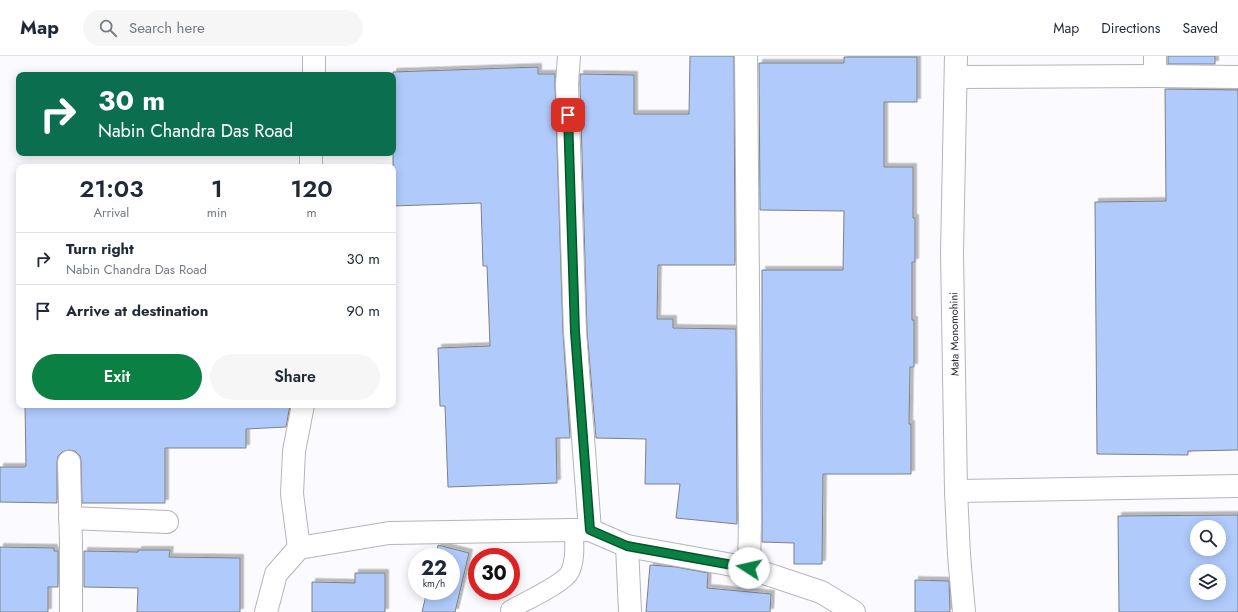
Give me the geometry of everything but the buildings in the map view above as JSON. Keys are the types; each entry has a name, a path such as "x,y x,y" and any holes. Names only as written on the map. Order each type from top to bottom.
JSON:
{"street":[{"path":"314,56 314,72"},
{"path":"569,56 567,84 582,530"},
{"path":"746,56 750,520 749,568"},
{"path":"956,67 1155,66 1238,77"},
{"name":"Mata Monomohini","path":"956,67 952,253 956,491 959,555 964,612"},
{"path":"299,548 292,494 294,451 302,408"},
{"path":"69,462 71,612"},
{"path":"956,491 1238,486"},
{"path":"70,518 166,522"},
{"path":"266,612 276,574 299,548 389,533 582,530 627,546 749,568 821,592 854,612"},
{"path":"627,546 630,612"}],"lane":[{"path":"510,610 561,581 570,573 582,530"}],"route":[{"path":"568,115 575,332 590,530 627,546 749,568"}]}
